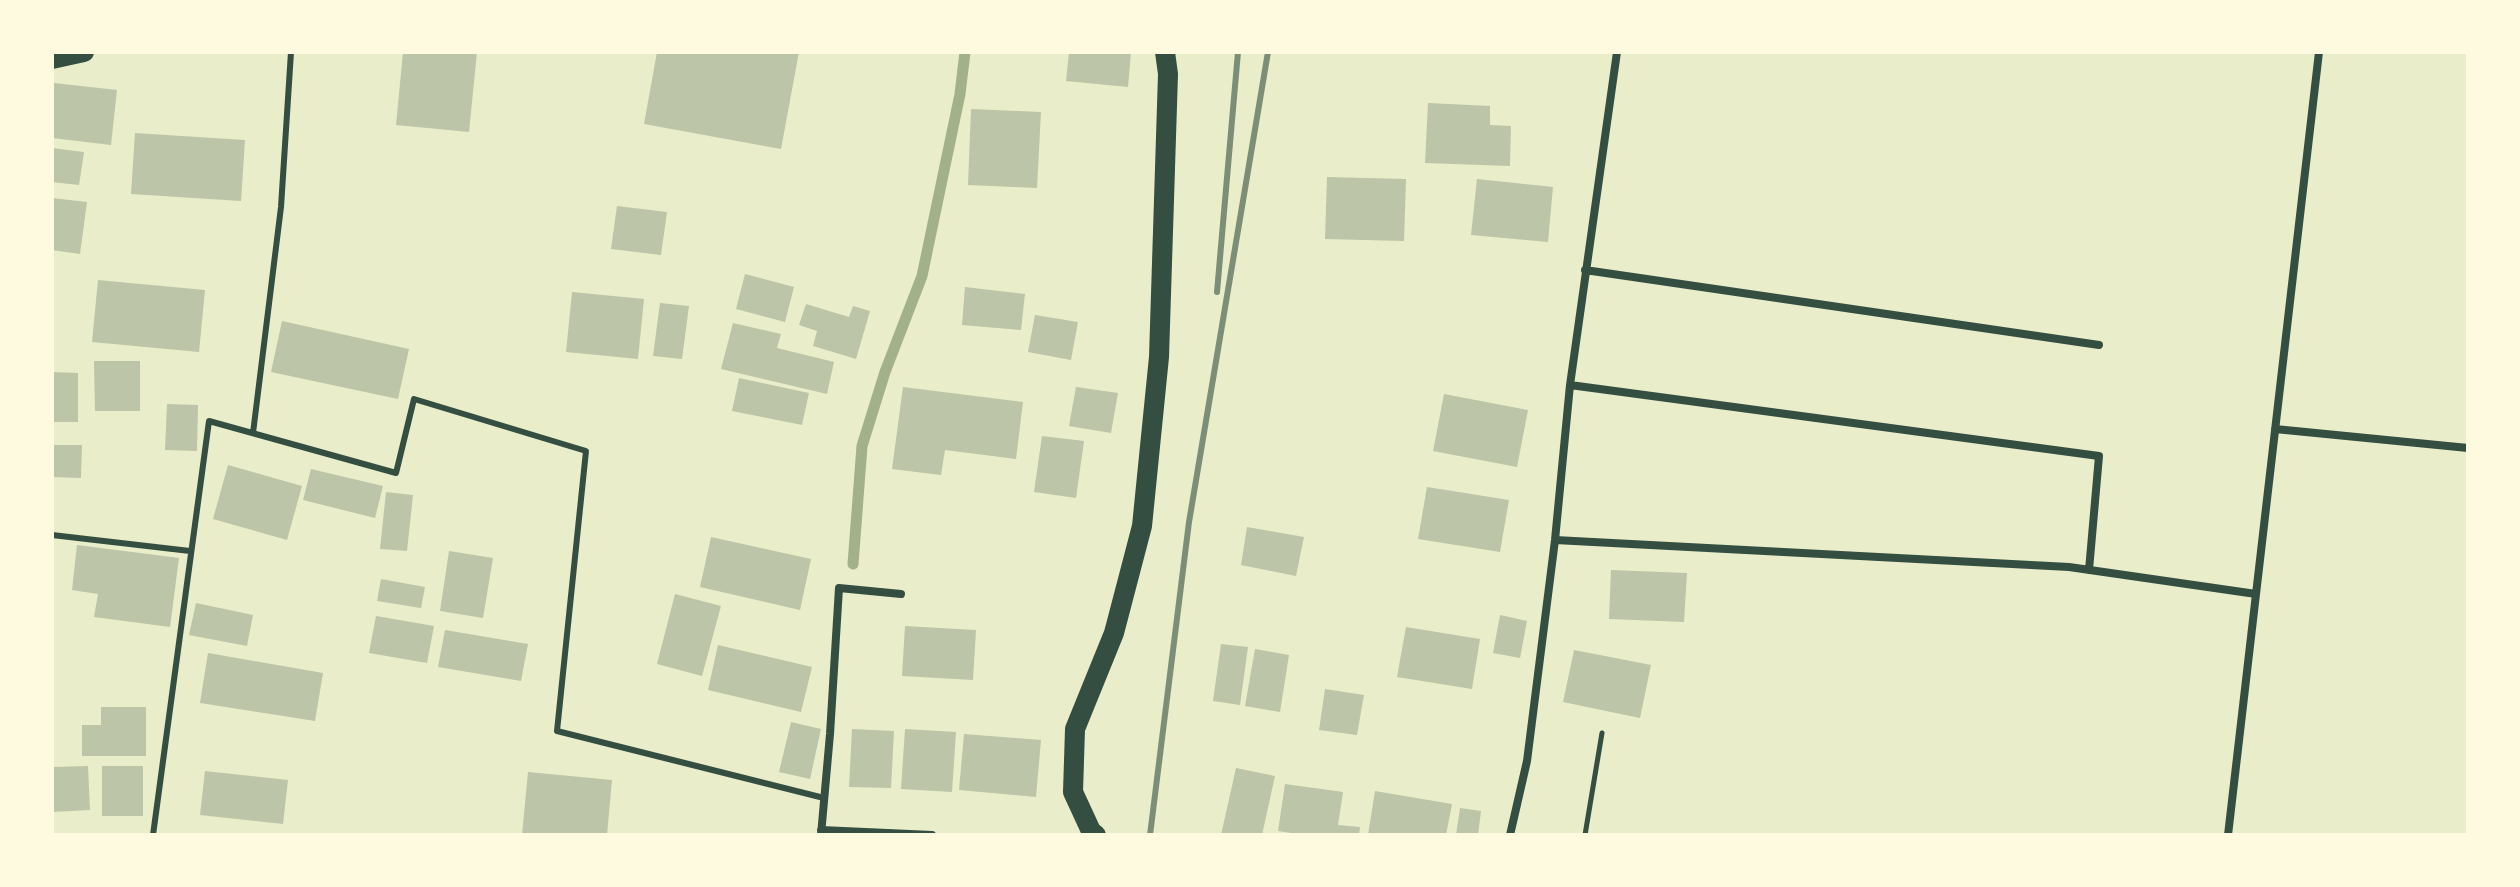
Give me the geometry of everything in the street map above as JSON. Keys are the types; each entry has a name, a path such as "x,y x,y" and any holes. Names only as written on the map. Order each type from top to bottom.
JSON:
{"main road":[{"path":"52,59 84,52"},
{"path":"1088,834 1073,792 1075,729 1114,633 1142,526 1159,357 1168,74 1165,52"}],"street":[{"path":"1510,835 1527,761 1555,540 1570,385 1617,52"},
{"path":"2228,835 2319,52"},
{"path":"1585,270 2099,345"},
{"path":"1570,385 2099,456 2089,570"},
{"path":"2275,429 2468,448"},
{"path":"1555,540 2069,567 2256,594"},
{"path":"901,594 839,588 821,833 877,831 932,835"}],"lane":[{"path":"253,433 281,207 291,52"},
{"path":"153,835 209,421 396,473 414,399 586,451 557,731 824,798"},
{"path":"52,535 190,551"}],"path":[{"path":"1585,835 1602,733"}],"building":[{"path":"403,52 477,52 469,132 396,125"},
{"path":"657,52 799,52 781,149 644,124"},
{"path":"1069,52 1131,52 1128,87 1066,81"},
{"path":"54,83 117,90 111,145 52,138"},
{"path":"1428,103 1490,106 1490,125 1511,126 1510,166 1425,163"},
{"path":"971,109 1041,112 1037,188 968,185"},
{"path":"135,133 245,140 241,201 131,194"},
{"path":"52,148 84,152 79,185 52,182"},
{"path":"1327,177 1406,179 1404,241 1325,239"},
{"path":"1477,179 1553,187 1548,242 1471,235"},
{"path":"52,198 87,202 80,254 52,250"},
{"path":"617,206 667,212 661,255 611,249"},
{"path":"745,274 794,287 785,322 736,309"},
{"path":"98,280 205,290 199,352 92,342"},
{"path":"965,287 1025,294 1021,330 962,325"},
{"path":"572,292 644,299 638,359 566,352"},
{"path":"660,303 689,306 682,359 653,356"},
{"path":"806,304 849,317 853,306 870,311 856,359 813,346 817,331 799,325"},
{"path":"1035,315 1078,322 1071,360 1028,352"},
{"path":"282,321 409,349 398,399 271,372"},
{"path":"733,323 781,334 777,348 834,362 827,394 721,369"},
{"path":"94,361 140,361 140,411 95,411"},
{"path":"52,372 78,373 78,422 52,422"},
{"path":"739,378 809,393 802,425 732,411"},
{"path":"903,387 1023,402 1016,459 945,450 941,475 892,469"},
{"path":"1076,387 1118,393 1111,433 1069,426"},
{"path":"1444,394 1528,410 1517,467 1433,451"},
{"path":"167,404 198,405 197,451 165,450"},
{"path":"1042,436 1084,441 1076,498 1034,492"},
{"path":"52,445 82,445 81,478 52,477"},
{"path":"228,465 302,486 287,540 213,519"},
{"path":"311,469 383,486 375,518 303,500"},
{"path":"1427,487 1509,500 1500,552 1418,539"},
{"path":"386,492 413,495 407,551 380,549"},
{"path":"1247,527 1304,537 1296,576 1241,565"},
{"path":"711,537 811,559 800,610 700,587"},
{"path":"77,545 179,558 170,627 94,617 98,594 72,590"},
{"path":"449,551 493,558 483,618 440,611"},
{"path":"1611,570 1687,573 1684,622 1609,619"},
{"path":"381,579 425,587 421,608 377,601"},
{"path":"675,594 721,606 702,676 657,664"},
{"path":"196,603 253,615 247,646 189,635"},
{"path":"1500,615 1527,621 1520,658 1493,653"},
{"path":"376,616 434,626 427,663 369,653"},
{"path":"905,626 976,630 973,680 902,676"},
{"path":"1406,627 1480,639 1472,689 1397,677"},
{"path":"445,630 528,644 521,681 438,667"},
{"path":"1221,644 1248,647 1240,705 1213,701"},
{"path":"718,645 812,667 801,712 708,690"},
{"path":"1255,649 1289,655 1280,712 1245,706"},
{"path":"1574,650 1651,665 1640,718 1563,702"},
{"path":"208,653 323,673 315,721 200,703"},
{"path":"1325,689 1364,695 1357,735 1319,730"},
{"path":"101,707 146,707 146,756 82,756 82,725 101,725"},
{"path":"791,722 821,729 810,779 779,772"},
{"path":"852,729 894,731 891,788 849,787"},
{"path":"905,729 956,732 952,792 901,789"},
{"path":"964,734 1041,740 1036,797 959,790"},
{"path":"88,766 90,810 52,812 52,767"},
{"path":"102,766 143,766 143,816 102,816"},
{"path":"1236,768 1275,776 1262,835 1221,835"},
{"path":"205,771 288,780 283,824 200,815"},
{"path":"528,772 612,780 607,835 522,835"},
{"path":"1285,784 1343,792 1338,825 1360,827 1359,835 1304,835 1278,831"},
{"path":"1375,791 1452,804 1446,835 1368,835"},
{"path":"1460,808 1481,811 1478,835 1456,835"}],"waterway":[{"path":"853,564 862,446 885,372 922,276 960,94 965,52"}],"railway":[{"path":"1217,292 1238,52"},
{"path":"1150,835 1189,522 1268,52"}]}
